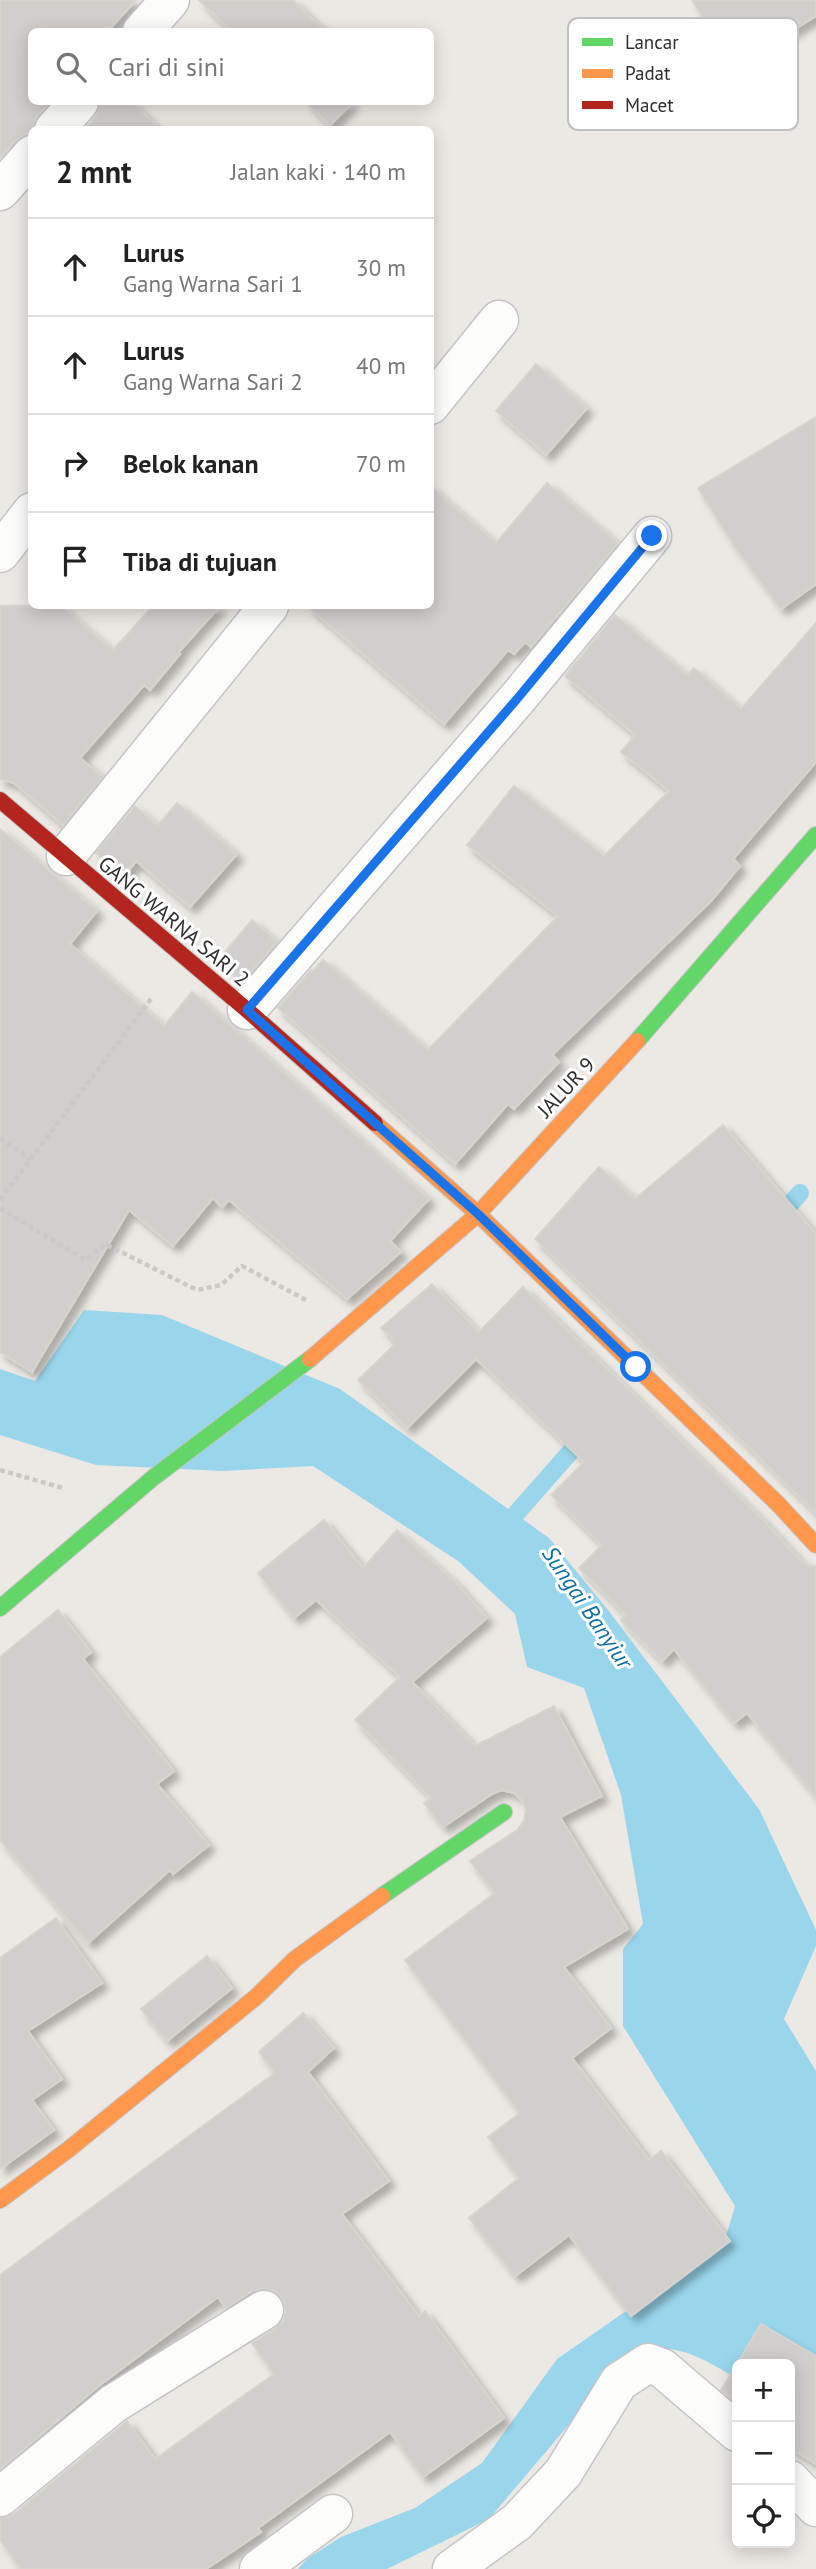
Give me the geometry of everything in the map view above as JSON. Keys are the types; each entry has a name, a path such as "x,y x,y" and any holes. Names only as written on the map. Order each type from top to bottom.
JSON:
{"street":[{"path":"146,28 170,0"},
{"path":"58,126 76,105"},
{"path":"0,191 28,160"},
{"path":"434,400 499,320"},
{"path":"0,553 28,518"},
{"path":"247,1010 508,710 652,536"},
{"path":"66,856 267,609"},
{"name":"GANG WARNA SARI 2","path":"0,800 247,1010 478,1214 779,1505 816,1545"},
{"name":"JALUR 9","path":"0,1608 154,1477 326,1347 349,1324 478,1214 652,1025 816,835"},
{"path":"0,2200 69,2150 246,2006 295,1959 504,1812"},
{"path":"0,2497 113,2404 264,2310"},
{"path":"452,2569 517,2522 563,2473 619,2382 648,2364 662,2368 732,2428"},
{"path":"795,2485 816,2507"},
{"path":"259,2569 333,2514"}],"path":[{"path":"0,1200 183,955"},
{"path":"0,1139 30,1160"},
{"path":"0,1208 85,1260 105,1244 197,1290 221,1285 242,1266 349,1324"}],"water":[{"name":"Sungai Banyiur","path":"84,1310 162,1315 340,1389 549,1538 608,1610 759,1809 816,1930 816,1946 784,2019 816,2071 816,2425 795,2413 795,2359 732,2359 732,2376 688,2353 662,2348 632,2350 489,2519 387,2569 298,2569 308,2558 341,2537 415,2508 482,2463 557,2359 724,2243 735,2206 623,2026 623,1949 643,1924 621,1795 584,1688 527,1667 515,1614 458,1561 313,1466 223,1471 96,1465 0,1435 0,1369 35,1381"}],"building":[{"path":"0,0 136,0 111,28 28,28 28,105 47,105 37,116 34,126 28,126 28,133 16,140 0,158"},
{"path":"199,0 293,0 322,28 228,28"},
{"path":"692,0 816,0 816,16 798,27 798,18 703,18"},
{"path":"99,105 135,105 157,126 87,126 96,116"},
{"path":"309,105 350,105 330,125"},
{"path":"536,364 587,408 546,455 496,411"},
{"path":"816,417 816,584 781,609 733,544 698,488"},
{"path":"547,483 618,543 531,647 525,642 514,654 508,650 444,724 310,609 434,609 434,489 496,543"},
{"path":"0,606 65,609 113,650 150,609 217,609 178,653 180,654 150,690 144,685 80,758 102,777 63,825 14,783 0,779"},
{"path":"615,615 687,675 694,668 741,709 816,623 816,762 733,859 740,866 711,901 552,1055 559,1062 514,1109 508,1104 455,1164 278,1008 323,960 428,1050 558,916 467,845 514,786 604,856 669,791 621,752 635,735 565,676"},
{"path":"177,803 237,854 190,907 136,861 124,877 96,853 135,806 158,825"},
{"path":"0,829 97,911 70,944 164,1026 192,992 429,1199 390,1241 401,1252 347,1299 229,1200 222,1207 213,1198 173,1246 129,1210 32,1372 0,1352"},
{"path":"252,920 277,942 245,979 220,958"},
{"path":"723,1125 816,1234 816,1513 535,1239 599,1167 635,1199"},
{"path":"432,1284 479,1332 523,1287 763,1520 800,1560 809,1566 816,1566 816,1797 747,1713 734,1723 674,1649 662,1661 621,1620 626,1615 579,1568 602,1545 551,1495 584,1462 476,1359 407,1428 358,1380 394,1345 391,1342 394,1339 381,1328"},
{"path":"324,1520 363,1568 397,1530 456,1583 487,1618 412,1682 475,1746 554,1706 602,1796 560,1817 628,1929 564,1967 611,2028 572,2058 649,2160 661,2151 730,2241 631,2316 569,2235 515,2276 469,2218 519,2178 488,2137 520,2113 405,1960 495,1893 470,1861 517,1830 524,1821 526,1810 522,1800 514,1793 502,1790 443,1827 424,1803 431,1798 355,1720 400,1677 316,1600 294,1618 258,1573"},
{"path":"58,1610 91,1652 83,1659 174,1771 157,1784 209,1845 173,1874 170,1870 88,1943 0,1840 0,1657"},
{"path":"56,1918 102,1983 28,2031 62,2079 32,2100 54,2130 0,2169 0,1958"},
{"path":"207,1956 232,1988 167,2041 141,2009"},
{"path":"303,2013 334,2048 308,2072 389,2181 342,2214 419,2316 425,2311 504,2418 423,2477 390,2432 258,2528 261,2532 206,2569 21,2569 0,2540 0,2518 14,2514 127,2421 155,2459 274,2374 252,2343 284,2320 286,2309 282,2298 275,2291 264,2288 252,2291 226,2308 218,2297 100,2385 0,2469 0,2275 275,2073 259,2052"},
{"path":"761,2324 816,2356 816,2464 795,2451 795,2359 740,2359"},
{"path":"732,2372 732,2399 721,2390"}],"waterway":[{"path":"774,1222 800,1193"},
{"path":"514,1516 586,1434"}],"traffic: fast":[{"path":"637,1041 816,835"},
{"path":"0,1608 154,1477 310,1359"},
{"path":"382,1896 504,1812"}],"traffic: slow":[{"path":"310,1359 478,1214 637,1041"},
{"path":"375,1123 478,1214 779,1505 816,1545"},
{"path":"0,2200 69,2149 256,1997 295,1959 382,1896"}],"traffic: jam":[{"path":"0,800 375,1123"}],"route":[{"path":"636,1367 478,1214 247,1010 517,699 652,536"}]}
